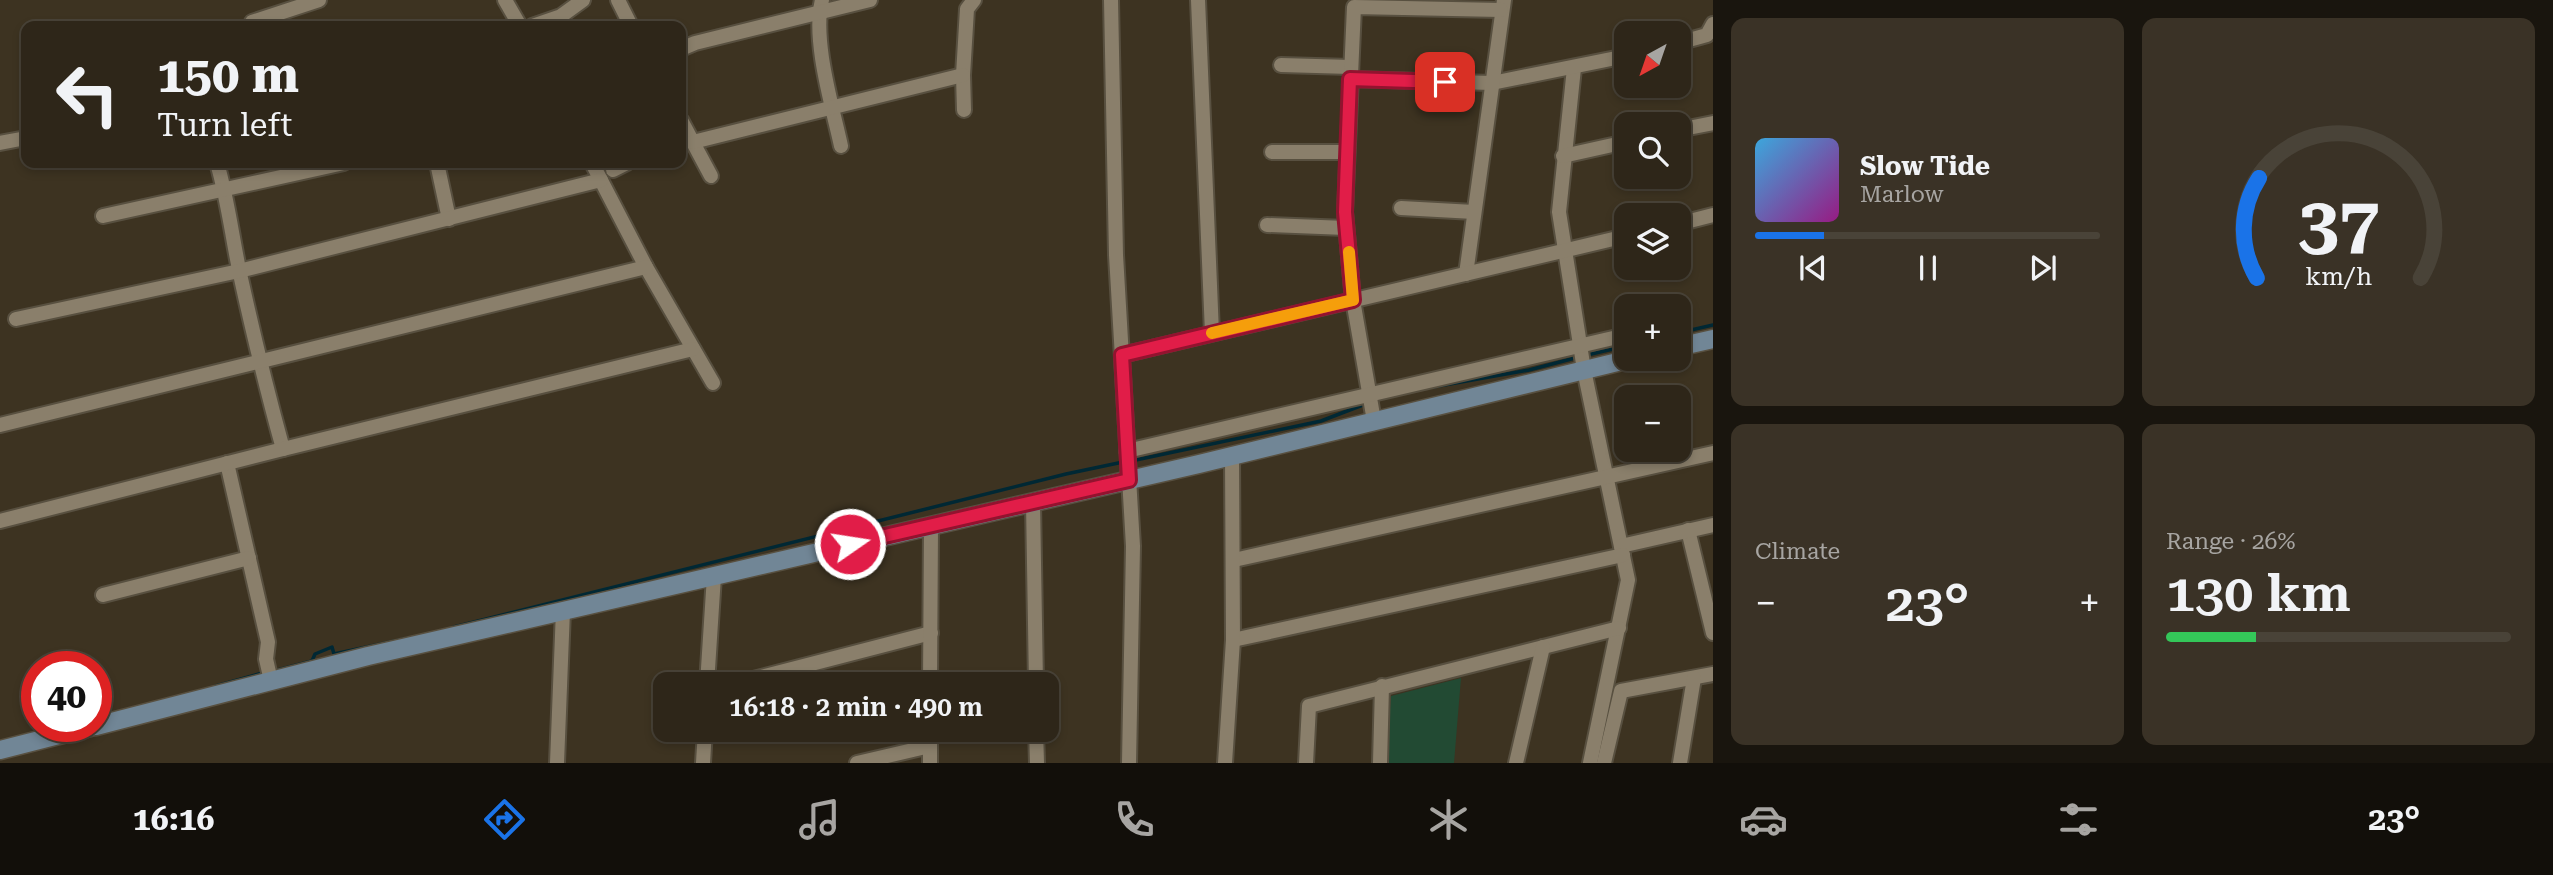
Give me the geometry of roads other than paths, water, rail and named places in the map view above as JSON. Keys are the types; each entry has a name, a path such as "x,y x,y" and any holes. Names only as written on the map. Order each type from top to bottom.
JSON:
{"street":[{"path":"256,21 303,2 319,0"},
{"path":"546,21 561,16 583,0"},
{"path":"618,0 628,21"},
{"path":"686,47 821,6 870,0"},
{"path":"964,110 967,9 974,0"},
{"path":"1111,0 1116,255 1133,546 1129,763"},
{"path":"1198,0 1212,333"},
{"path":"508,1 518,21"},
{"path":"1374,421 1353,300 1346,228 1354,7 1503,5 1466,274"},
{"path":"821,6 823,57 841,146"},
{"path":"1691,39 1707,35 1713,24"},
{"path":"1281,65 1492,83 1614,59"},
{"path":"1574,68 1559,212 1584,370 1628,580 1590,763"},
{"path":"686,132 832,106 963,75"},
{"path":"1691,127 1713,122"},
{"path":"686,134 711,176"},
{"path":"0,144 21,139"},
{"path":"1563,156 1614,145"},
{"path":"1272,152 1347,152"},
{"path":"218,168 239,271 283,449"},
{"path":"103,216 323,168"},
{"path":"438,168 449,219"},
{"path":"595,168 646,267 713,383"},
{"path":"613,170 617,168"},
{"path":"16,319 239,271 601,180"},
{"path":"1401,208 1474,212"},
{"path":"1691,221 1713,215"},
{"path":"1267,225 1346,228"},
{"path":"1122,355 1614,239"},
{"path":"0,425 646,267"},
{"path":"1127,451 1614,338"},
{"path":"1691,344 1713,339"},
{"path":"0,521 693,349"},
{"path":"112,722 368,656 1232,456 1614,363"},
{"path":"1234,560 1713,453"},
{"path":"1225,763 1233,640 1232,456"},
{"path":"227,463 268,642 266,659 271,681"},
{"path":"1033,502 1036,672"},
{"path":"1233,640 1622,551 1713,525"},
{"path":"930,672 931,526"},
{"path":"1688,530 1709,603 1713,634"},
{"path":"103,594 249,558"},
{"path":"708,672 714,576"},
{"path":"556,763 564,610"},
{"path":"1306,763 1309,706 1619,628"},
{"path":"780,672 931,633"},
{"path":"1516,763 1543,647"},
{"path":"1604,763 1621,691 1713,674"},
{"path":"1680,763 1694,678"},
{"path":"1380,763 1382,686"},
{"path":"0,750 32,742"},
{"path":"703,763 704,742"},
{"path":"930,742 930,763"},
{"path":"1036,742 1037,763"},
{"path":"857,763 930,746"}],"waterway":[{"path":"1691,330 1713,325"},
{"path":"1587,355 1614,349"},
{"path":"1433,387 1529,370 1579,357"},
{"path":"1131,461 1321,421 1368,403"},
{"path":"454,627 1123,462"},
{"path":"274,671 312,661 315,654 332,647 334,654 409,638"},
{"path":"216,686 266,672"}]}
